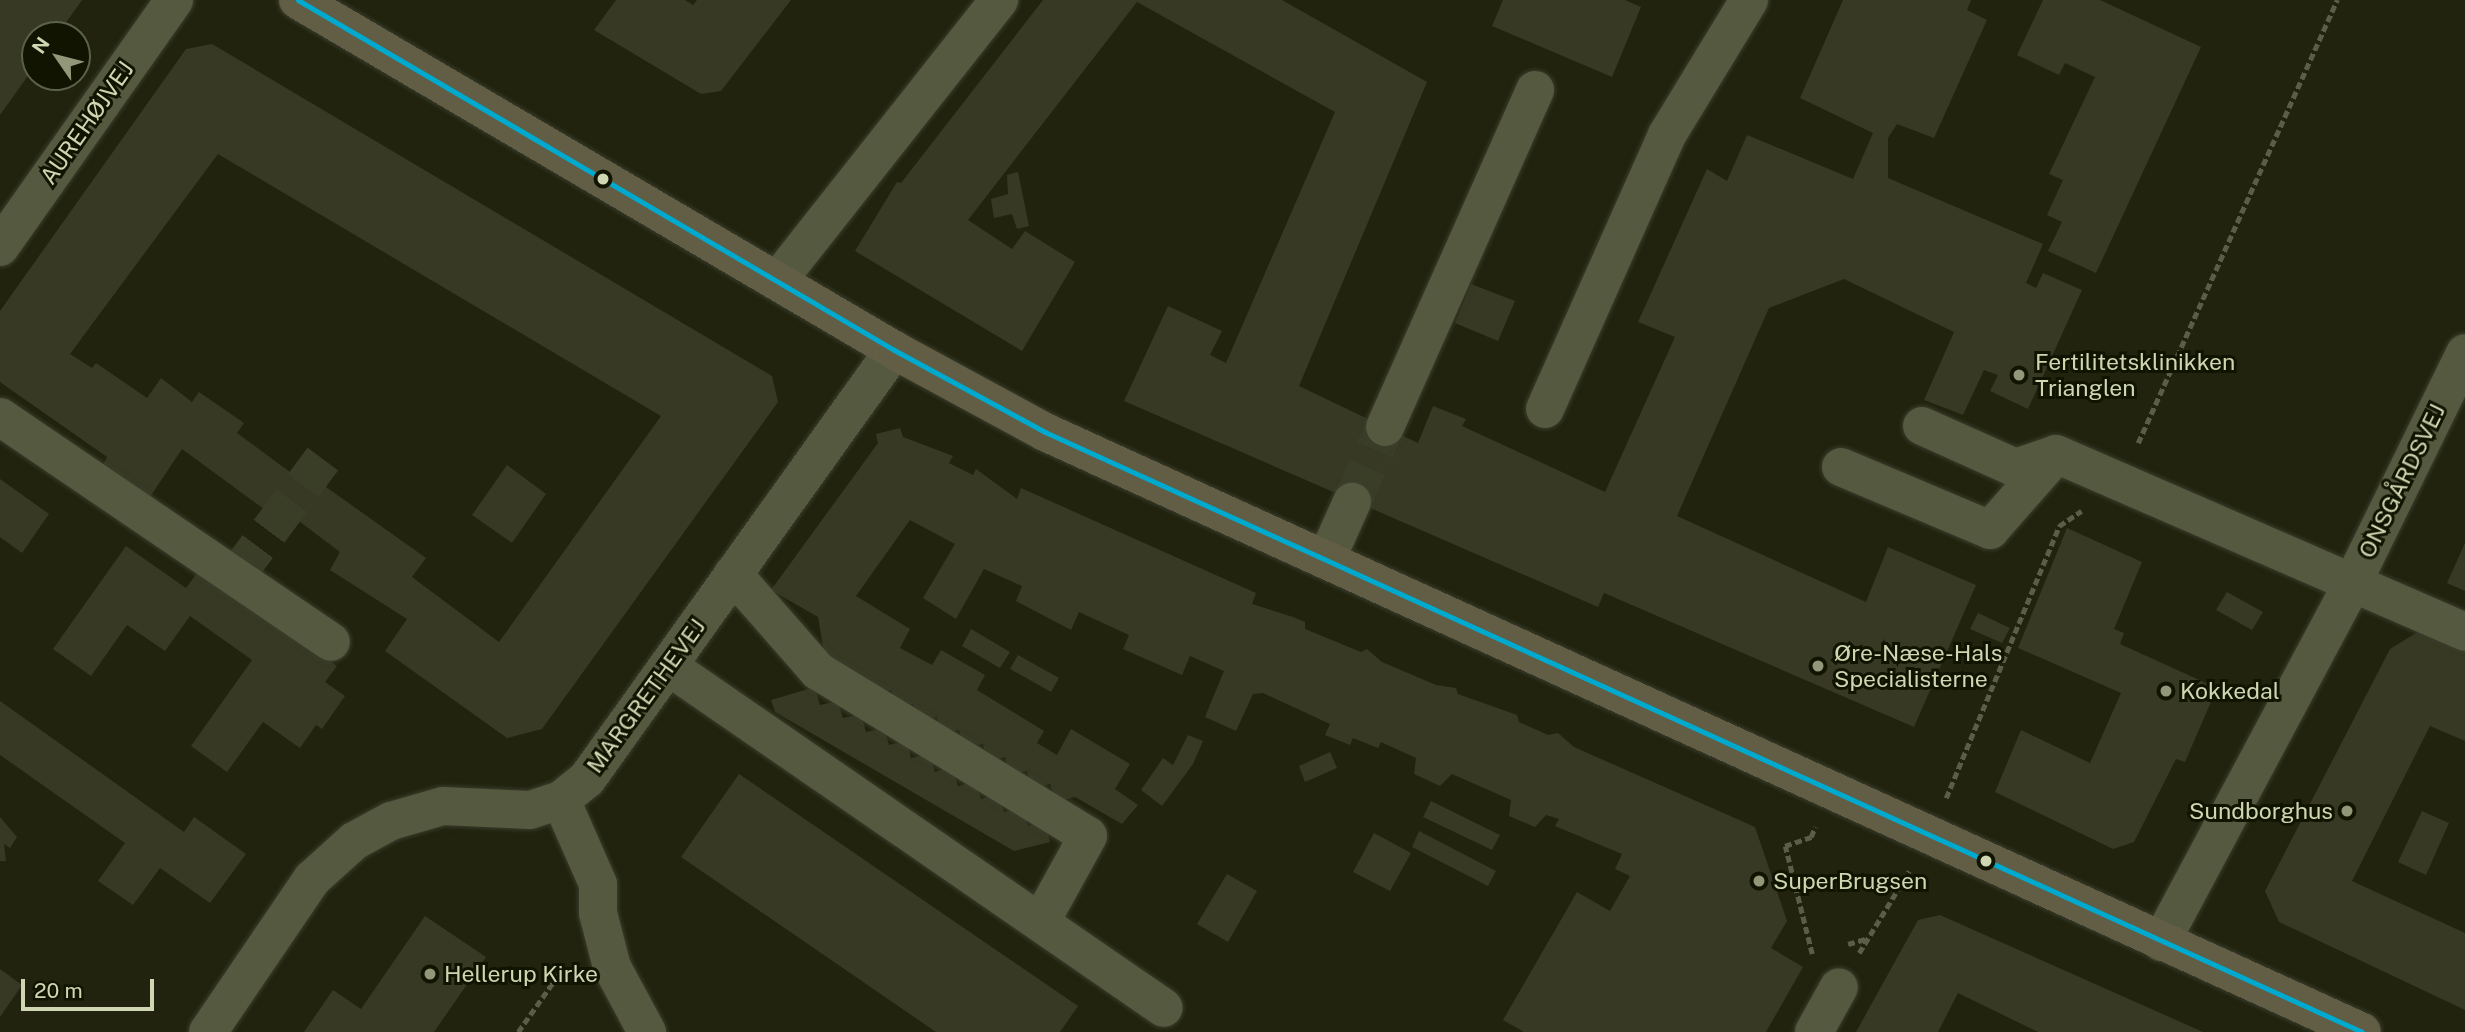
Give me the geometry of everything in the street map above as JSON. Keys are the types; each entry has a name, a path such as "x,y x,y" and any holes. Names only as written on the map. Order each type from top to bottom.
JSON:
{"main road":[{"path":"298,0 894,350 1045,432 2362,1032"}],"street":[{"name":"AUREHØJVEJ","path":"0,247 174,0"},
{"path":"778,280 999,0"},
{"path":"1545,409 1667,135 1749,0"},
{"path":"1385,427 1535,90"},
{"name":"MARGRETHEVEJ","path":"208,1032 312,879 354,841 391,821 443,806 530,810 561,800 587,779 894,350"},
{"name":"ONSGÅRDSVEJ","path":"2161,942 2352,584 2465,353"},
{"path":"0,417 331,642"},
{"path":"1922,426 2016,468 2056,454 2465,632"},
{"path":"1841,467 1990,530 2056,454"},
{"path":"1326,560 1352,502"},
{"path":"733,574 818,671 1088,836 1040,923"},
{"path":"668,666 1164,1009"},
{"path":"561,800 598,884 598,913 612,967 647,1032"},
{"path":"1814,1032 1839,987"}],"path":[{"path":"1839,987 1930,834 2059,526 2120,483 2337,0"},
{"path":"1821,952 1809,955 1785,846 1811,837 1830,791"},
{"path":"518,1032 598,913"},
{"path":"1844,945 1868,939"}],"building":[{"path":"0,0 82,0 67,21 21,21 21,86 0,115"},
{"path":"616,0 685,0 693,5 697,0 791,0 721,91 701,94 594,30"},
{"path":"1043,0 1282,0 1427,82 1299,386 1418,443 1433,406 1466,419 1462,426 1605,492 1675,337 1638,322 1707,169 1727,181 1747,135 1853,179 1873,133 1800,98 1843,0 1971,0 1967,10 1987,20 1934,138 1897,124 1888,138 1888,178 2043,244 2026,283 2036,288 2043,273 2082,290 2028,409 1990,391 1998,375 1984,370 1963,415 1924,400 1954,332 1844,279 1769,308 1677,516 1866,602 1888,547 1976,585 1914,727 1604,593 1598,607 1124,401 1168,306 1222,331 1210,355 1226,363 1335,112 1137,2 968,220 1012,249 1025,231 1075,262 1022,351 855,251 897,182 901,183"},
{"path":"1503,0 1625,0 1641,7 1612,77 1492,26"},
{"path":"2043,0 2100,0 2201,47 2096,273 2048,251 2062,222 2047,215 2063,180 2049,174 2095,77 2065,63 2059,75 2017,55"},
{"path":"212,44 772,376 778,402 542,729 507,738 385,651 407,619 330,570 340,552 279,506 272,515 182,449 150,497 103,465 107,457 0,382 0,311 186,49","holes":["218,154 661,416 499,642 412,577 426,558 319,482 313,489 237,433 244,423 199,392 192,402 161,378 147,398 96,363 92,368 70,354"]},
{"path":"1018,172 1029,226 1017,229 1012,214 994,218 991,199 1008,194 1007,175"},
{"path":"1471,284 1515,301 1498,341 1455,323"},
{"path":"900,428 903,437 953,456 949,463 973,475 976,469 1017,499 1021,488 1256,593 1252,604 1305,622 1305,629 1361,652 1367,649 1382,662 1436,685 1456,688 1458,694 1517,715 1519,722 1548,735 1558,733 1574,747 1755,827 1787,921 1771,948 1803,967 1766,1032 1524,1032 1503,1020 1577,892 1610,911 1630,876 1615,869 1622,854 1555,826 1559,819 1546,815 1535,827 1509,816 1511,800 1452,774 1440,786 1414,774 1416,758 1381,742 1378,748 1353,738 1350,745 1325,735 1330,724 1263,693 1253,694 1236,731 1205,717 1224,671 1190,656 1182,675 1123,649 1129,635 1079,612 1071,630 1016,601 1022,586 984,569 956,619 923,598 955,544 910,520 856,596 910,629 900,648 932,665 941,650 985,675 977,690 1044,731 1037,743 1057,755 1071,729 1130,764 1115,789 1138,805 1122,824 1075,797 1056,802 1050,784 1032,789 1027,771 1010,775 1005,757 987,762 983,744 964,748 959,730 941,735 937,717 919,722 913,704 896,709 891,690 872,695 868,678 849,683 827,670 818,617 771,590 878,443 876,434"},
{"path":"507,465 546,494 512,543 472,515"},
{"path":"0,479 49,514 22,553 0,537"},
{"name":"Kokkedal","path":"2067,528 2142,562 2114,629 2124,633 2120,644 2217,688 2185,762 2176,759 2134,842 2113,849 1995,792 2021,730 2090,763 2121,693 2018,648"},
{"path":"2465,543 2465,591 2447,583"},
{"path":"126,546 186,588 200,569 337,666 325,682 345,696 322,729 316,725 300,748 263,722 227,772 191,746 252,660 190,616 165,651 127,625 91,676 53,649"},
{"path":"2227,592 2263,612 2252,630 2216,610"},
{"path":"1978,613 2010,628 2002,643 1970,629"},
{"path":"971,629 1010,652 1000,668 962,646"},
{"name":"Sundborghus","path":"2421,630 2465,649 2465,741 2430,726 2352,881 2465,933 2465,1010 2279,922 2265,891 2390,649"},
{"path":"1018,655 1059,678 1051,692 1010,669"},
{"path":"815,687 820,705 838,701 843,718 861,714 866,732 884,728 889,745 907,741 911,758 930,754 935,772 952,767 958,786 976,781 981,799 998,794 1004,812 1022,808 1028,826 1045,821 1050,842 1014,851 775,712 771,700"},
{"path":"0,701 184,832 194,817 246,854 210,903 160,868 133,905 98,881 125,843 0,755"},
{"path":"1188,735 1203,741 1193,764 1162,806 1141,790 1163,758 1173,765"},
{"path":"1330,752 1337,768 1305,782 1299,766"},
{"path":"739,774 1078,1006 1060,1032 936,1032 681,857"},
{"path":"1431,801 1500,835 1492,850 1423,817"},
{"path":"2422,811 2449,823 2426,875 2398,862"},
{"path":"0,817 17,837 10,848 4,844 6,861 0,861"},
{"path":"1419,831 1496,871 1488,886 1412,847"},
{"path":"1374,833 1411,853 1390,891 1353,872"},
{"path":"1227,874 1257,891 1228,942 1197,924"},
{"path":"1940,915 2203,1032 2038,1032 1958,993 1938,1032 1856,1032 1918,920"},
{"name":"Hellerup Kirke","path":"425,916 486,957 434,1032 304,1032 333,990 361,1009"},
{"path":"0,969 22,985 0,1017"}],"tunnel":[{"path":"1352,502 1385,427"},
{"path":"235,577 323,459"}],"transit line":[{"path":"298,0 894,350 1045,432 2362,1032"}],"place":[{"name":"Fertilitetsklinikken Trianglen","path":"2019,375"},
{"name":"Øre-Næse-Hals Specialisterne","path":"1818,666"},
{"name":"Kokkedal","path":"2166,691"},
{"name":"Sundborghus","path":"2347,811"},
{"name":"SuperBrugsen","path":"1759,881"},
{"name":"Hellerup Kirke","path":"430,974"}]}
